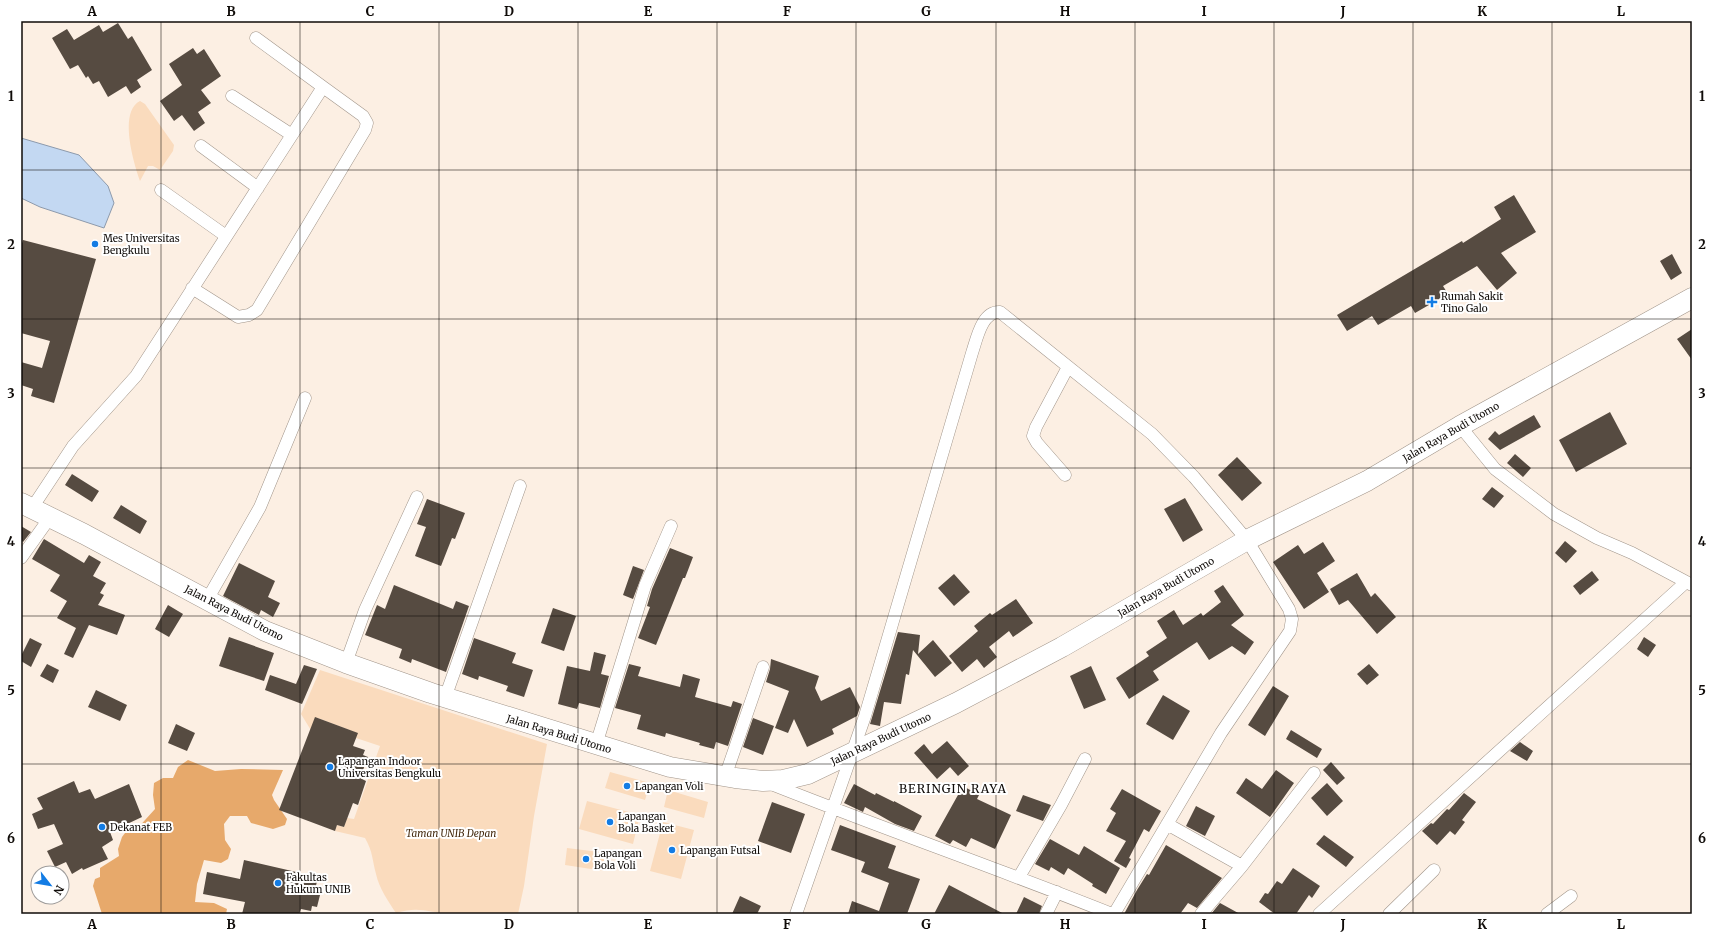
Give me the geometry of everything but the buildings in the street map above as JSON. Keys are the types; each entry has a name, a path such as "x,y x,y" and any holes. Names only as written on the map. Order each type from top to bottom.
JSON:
{"highway":[{"name":"Jalan Raya Budi Utomo","path":"26,505 51,516 265,631 346,663 445,698 670,767 725,777 763,781 783,780 808,774 956,703 1027,666 1247,540 1367,481 1460,426 1692,298"}],"street":[{"path":"192,288 238,317 249,315 257,310 365,130 367,123 363,116 256,38"},
{"path":"26,505 73,446 136,376 323,87"},
{"path":"232,96 292,135"},
{"path":"201,146 258,188"},
{"path":"161,190 226,236"},
{"path":"763,781 832,808 1019,877 1113,914 1221,733 1290,631 1292,620 1289,609 1247,540 1170,451 1152,434 1000,312 993,312 987,316 972,353 865,716 832,808 796,914"},
{"path":"1065,475 1036,443 1034,436 1036,427 1068,367"},
{"path":"207,600 260,507 305,398"},
{"path":"1319,914 1689,583 1632,553 1597,538 1548,510 1495,468 1460,426"},
{"path":"445,698 520,486"},
{"path":"346,663 366,610 417,497"},
{"path":"21,558 51,516"},
{"path":"596,745 645,586 671,526"},
{"path":"725,777 763,668"},
{"path":"1019,877 1061,805 1085,759"},
{"path":"1201,914 1242,866 1314,773"},
{"path":"1167,824 1242,866"},
{"path":"1389,914 1434,870"},
{"path":"1046,914 1057,892"},
{"path":"1547,914 1571,896"}],"green space":[{"path":"140,101 145,104 174,145 173,151 160,170 153,166 148,166 140,181 134,163 129,127 133,107"},
{"name":"Taman UNIB Depan","path":"320,670 547,744 534,816 524,886 518,914 457,915 423,910 411,910 396,913 379,884 371,852 365,838 335,831 337,825 344,827 347,818 354,819 380,746 356,738 357,733 318,718 312,732 301,714"},
{"name":"Lapangan Voli","path":"610,772 650,783 645,800 605,788"},
{"name":"Lapangan Voli","path":"668,790 708,802 704,818 664,807"},
{"name":"Lapangan Bola Basket","path":"587,801 640,815 633,844 579,829"},
{"name":"Lapangan Futsal","path":"663,822 694,830 681,879 650,871"},
{"name":"Lapangan Bola Voli","path":"567,848 607,853 604,871 565,865"}],"shaded area":[{"path":"188,760 215,771 241,769 283,770 272,795 287,819 285,825 273,829 251,823 247,816 230,816 224,824 225,840 231,849 228,859 221,863 204,860 197,884 195,902 214,903 227,909 226,914 102,914 93,886 95,879 100,877 100,868 119,856 118,849 125,833 136,830 155,809 153,795 154,783 163,778 173,778 178,767"}],"water":[{"path":"21,138 79,155 108,186 114,203 104,228 40,207 21,198"}],"place":[{"name":"Mes Universitas Bengkulu","path":"95,244"},
{"name":"Rumah Sakit Tino Galo","path":"1432,302"},
{"name":"Lapangan Indoor Universitas Bengkulu","path":"330,767"},
{"name":"Lapangan Voli","path":"627,786"},
{"name":"Lapangan Bola Basket","path":"610,822"},
{"name":"Dekanat FEB","path":"102,827"},
{"name":"Lapangan Futsal","path":"672,850"},
{"name":"Lapangan Bola Voli","path":"586,859"},
{"name":"Fakultas Hukum UNIB","path":"278,883"}],"district":[{"name":"BERINGIN RAYA","path":"953,788"}]}
